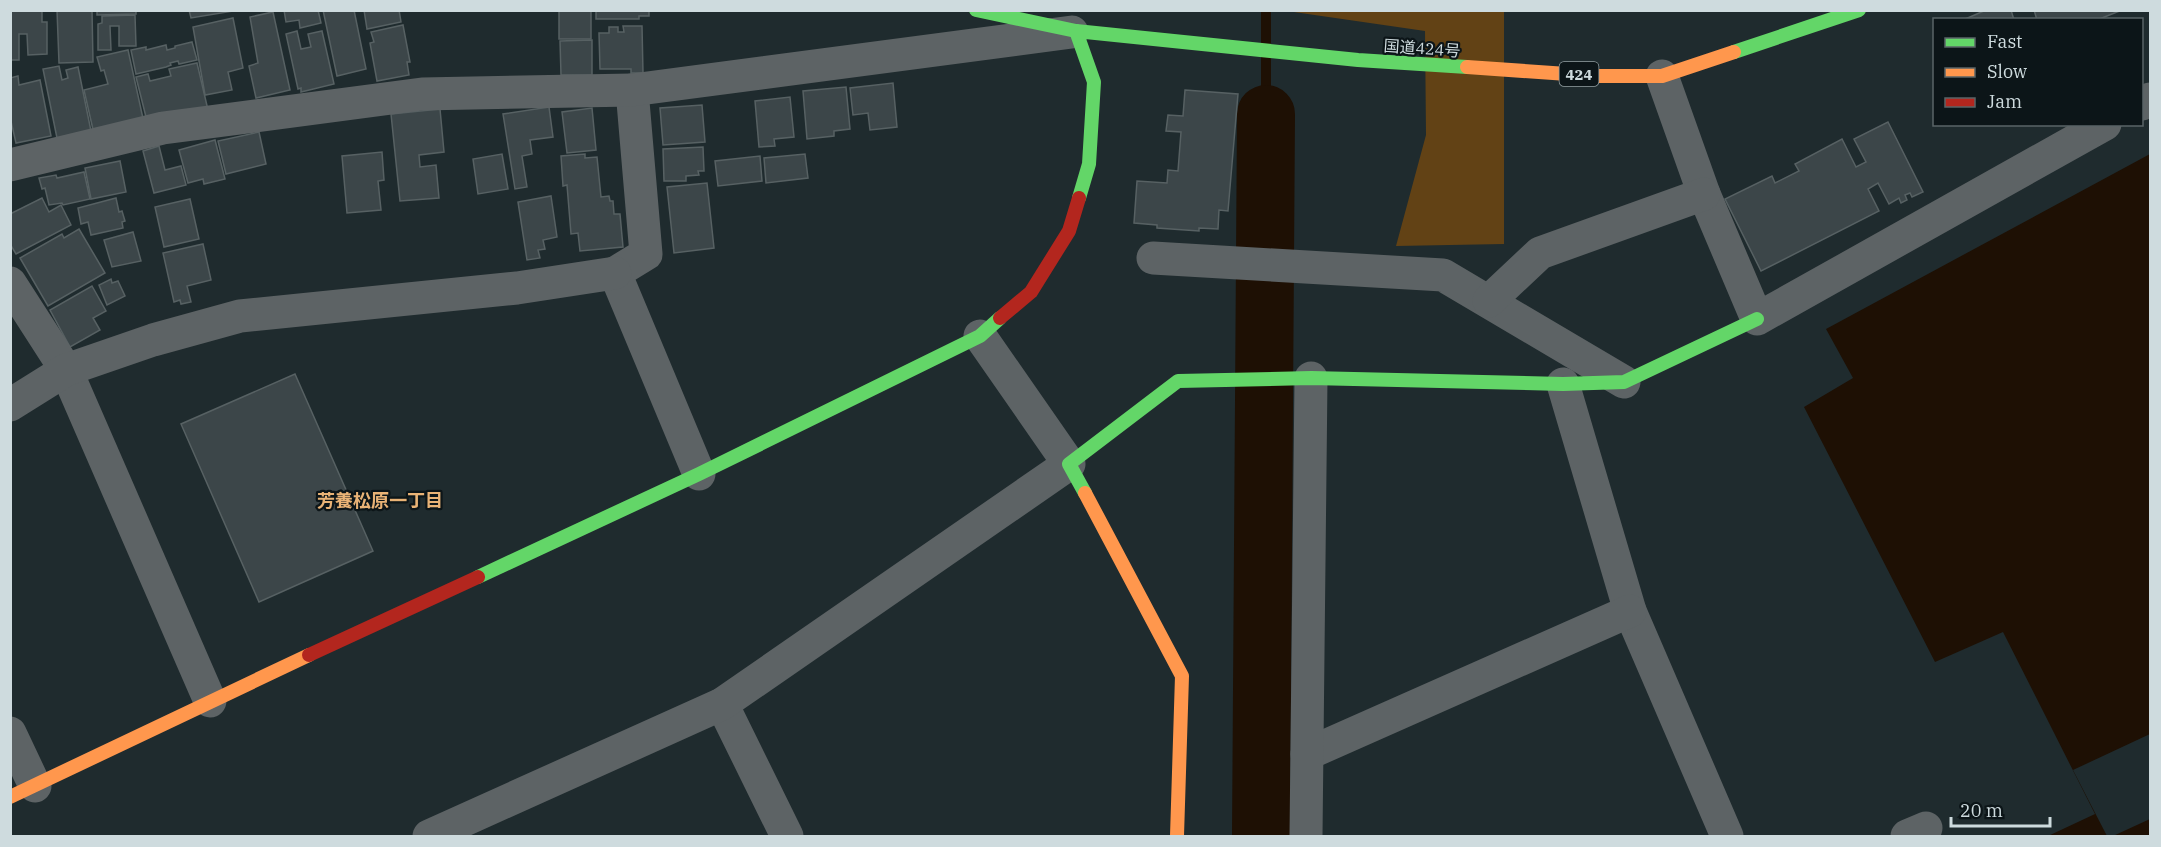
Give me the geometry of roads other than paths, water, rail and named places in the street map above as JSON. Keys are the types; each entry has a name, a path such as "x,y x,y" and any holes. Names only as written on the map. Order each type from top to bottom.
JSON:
{"main road":[{"name":"国道424号","path":"976,10 1076,31 1244,49 1358,60 1596,76 1662,76 1859,10"},
{"path":"23,792 210,701 699,474 980,336 1031,292 1069,231 1089,164 1095,82 1076,31"},
{"path":"1176,837 1182,676 1069,464 1178,381 1311,378 1563,384 1624,382 1757,319"}],"street":[{"path":"10,165 163,128 422,94 632,90 1076,31"},
{"path":"1662,76 1704,194 1757,319 2100,126"},
{"path":"10,405 66,370 153,339 240,316 517,288 615,273 646,254 632,90"},
{"path":"1489,301 1540,253 1704,194"},
{"path":"1153,258 1443,274 1624,382"},
{"path":"615,273 699,474"},
{"path":"10,283 66,370 210,701"},
{"path":"429,837 722,704 1069,464 980,336"},
{"path":"1306,837 1311,378"},
{"path":"1563,384 1630,611 1726,837"},
{"path":"1307,754 1630,611"},
{"path":"722,704 787,837"},
{"path":"10,733 23,792"}],"waterway":[{"path":"1266,10 1266,114"},
{"path":"1261,836 1266,114"}],"district":[{"name":"芳養松原一丁目","path":"380,500"}]}
